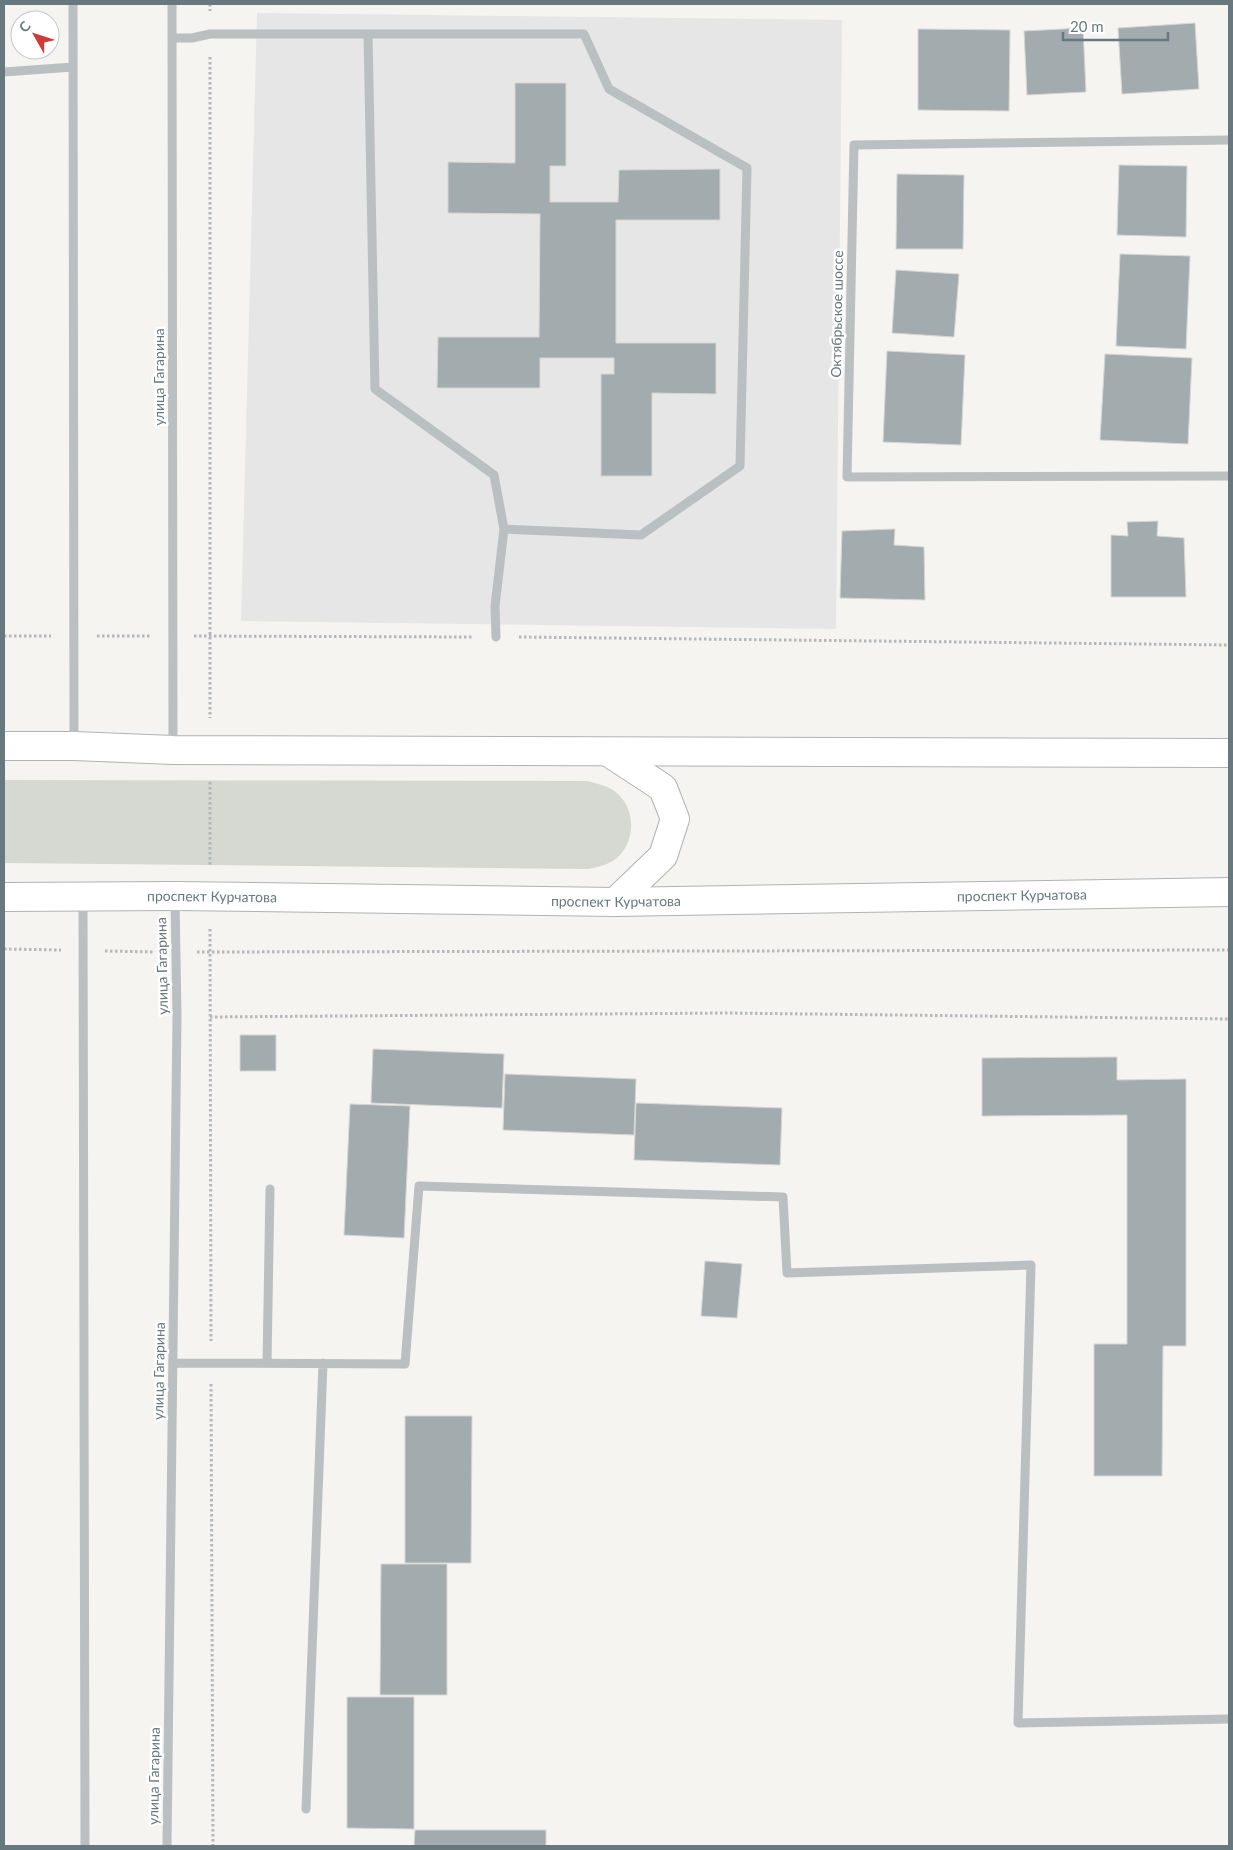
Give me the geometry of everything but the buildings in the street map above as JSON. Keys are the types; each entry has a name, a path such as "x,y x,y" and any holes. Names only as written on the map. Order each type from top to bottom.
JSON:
{"main road":[{"path":"4,746 74,746 173,750 1229,753"},
{"path":"608,752 663,788 675,819 663,856 615,902"},
{"name":"проспект Курчатова","path":"4,896 210,896 615,902 1229,892"}],"street":[{"path":"73,4 74,746"},
{"name":"улица Гагарина","path":"172,4 173,750"},
{"path":"172,38 192,38 210,34 584,34 609,89 747,168 740,466 641,534 504,529"},
{"path":"368,34 375,389 494,476 504,529 495,606 496,637"},
{"path":"4,72 73,67"},
{"name":"Октябрьское шоссе","path":"1229,140 854,145 847,477 1229,476"},
{"name":"улица Гагарина","path":"167,1846 177,1018 175,896"},
{"path":"83,897 85,1846"},
{"path":"173,1363 405,1364 418,1186 783,1196 787,1273 1031,1265 1018,1723 1229,1719"},
{"path":"268,1363 270,1189"},
{"path":"306,1809 323,1363"}],"path":[{"path":"210,4 210,1017 213,1846"},
{"path":"4,636 496,637 1229,644"},
{"path":"210,952 1229,950"},
{"path":"210,1017 726,1013 1229,1018"}],"shaded area":[{"path":"257,13 842,20 836,629 241,621"},
{"path":"4,780 587,781 608,787 619,795 628,809 631,825 628,841 620,855 605,865 588,869 4,863"}]}
